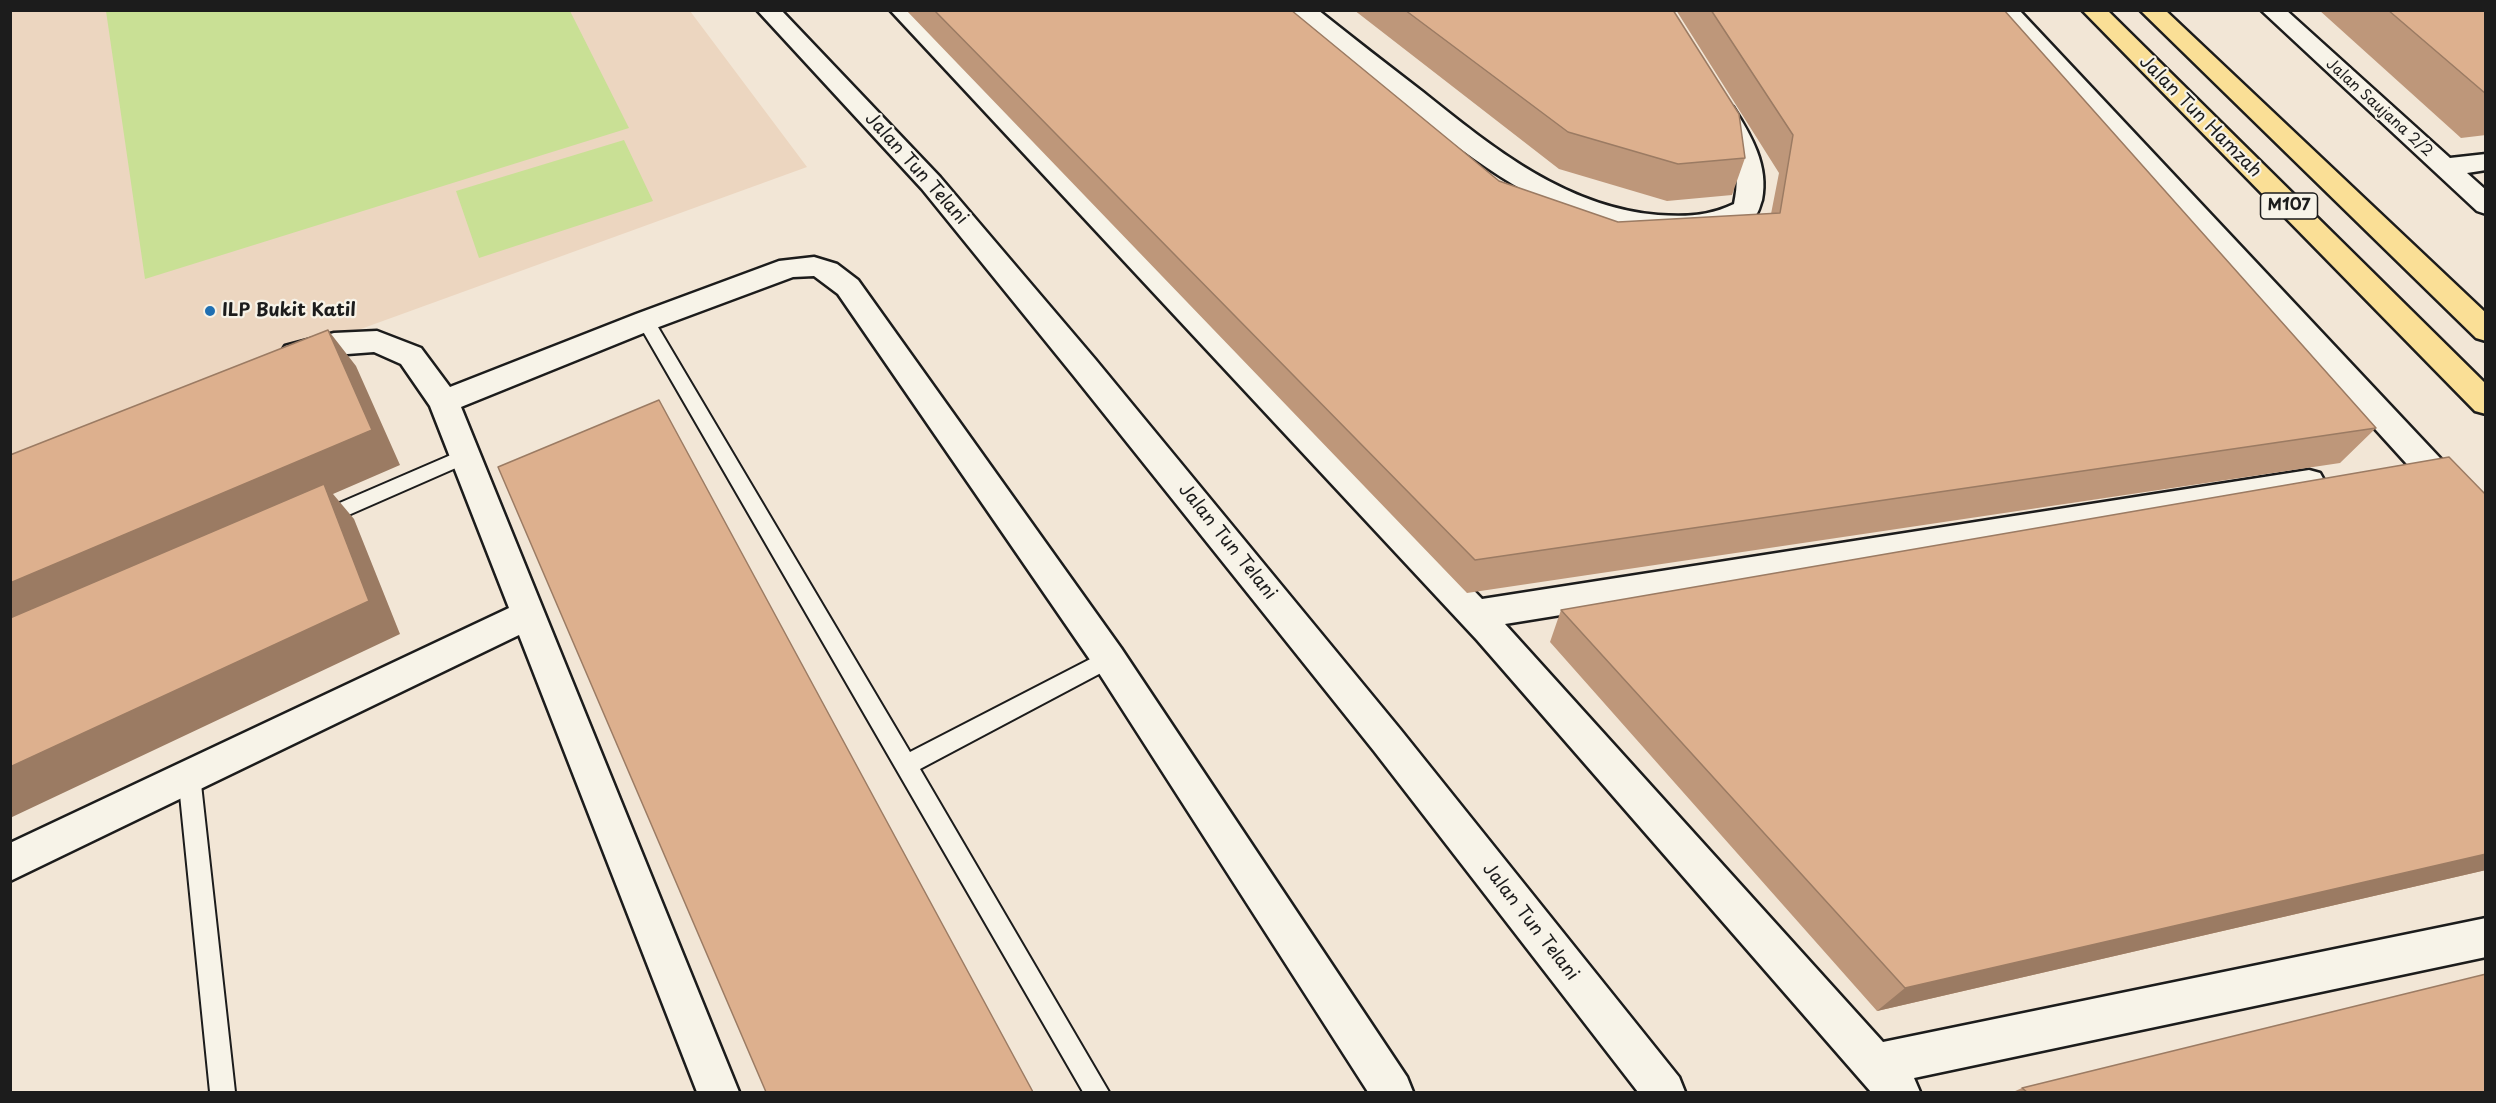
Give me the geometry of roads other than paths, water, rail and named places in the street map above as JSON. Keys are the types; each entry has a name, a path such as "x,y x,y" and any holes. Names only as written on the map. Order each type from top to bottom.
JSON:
{"main road":[{"name":"Jalan Tun Hamzah","path":"2092,10 2486,403"},
{"name":"M107","path":"2151,10 2486,331"}],"street":[{"name":"Jalan Tun Telani","path":"768,10 931,183 1077,358 1387,740 1664,1092"},
{"path":"901,10 1473,615 1887,1079 2486,937"},
{"path":"1303,10 1486,156 1563,200 1636,222 1681,226 1720,222 1746,209 1752,183 1747,156 1710,92"},
{"path":"2006,10 2486,530"},
{"name":"Jalan Saujana 2/2","path":"2272,10 2486,205"},
{"path":"2444,167 2486,162"},
{"path":"444,402 646,321 789,268 812,264 833,273 848,287 1109,658 1392,1092"},
{"path":"267,361 334,344 377,340 411,356 444,402 467,455 718,1092"},
{"path":"2391,469 2426,463"},
{"path":"1473,615 2343,476"},
{"path":"10,863 189,775 529,614"}],"lane":[{"path":"646,321 1097,1092"},
{"path":"304,526 467,455"},
{"path":"906,765 1109,658"},
{"path":"189,775 224,1092"}],"place":[{"name":"ILP Bukit Katil","path":"210,311"}]}
